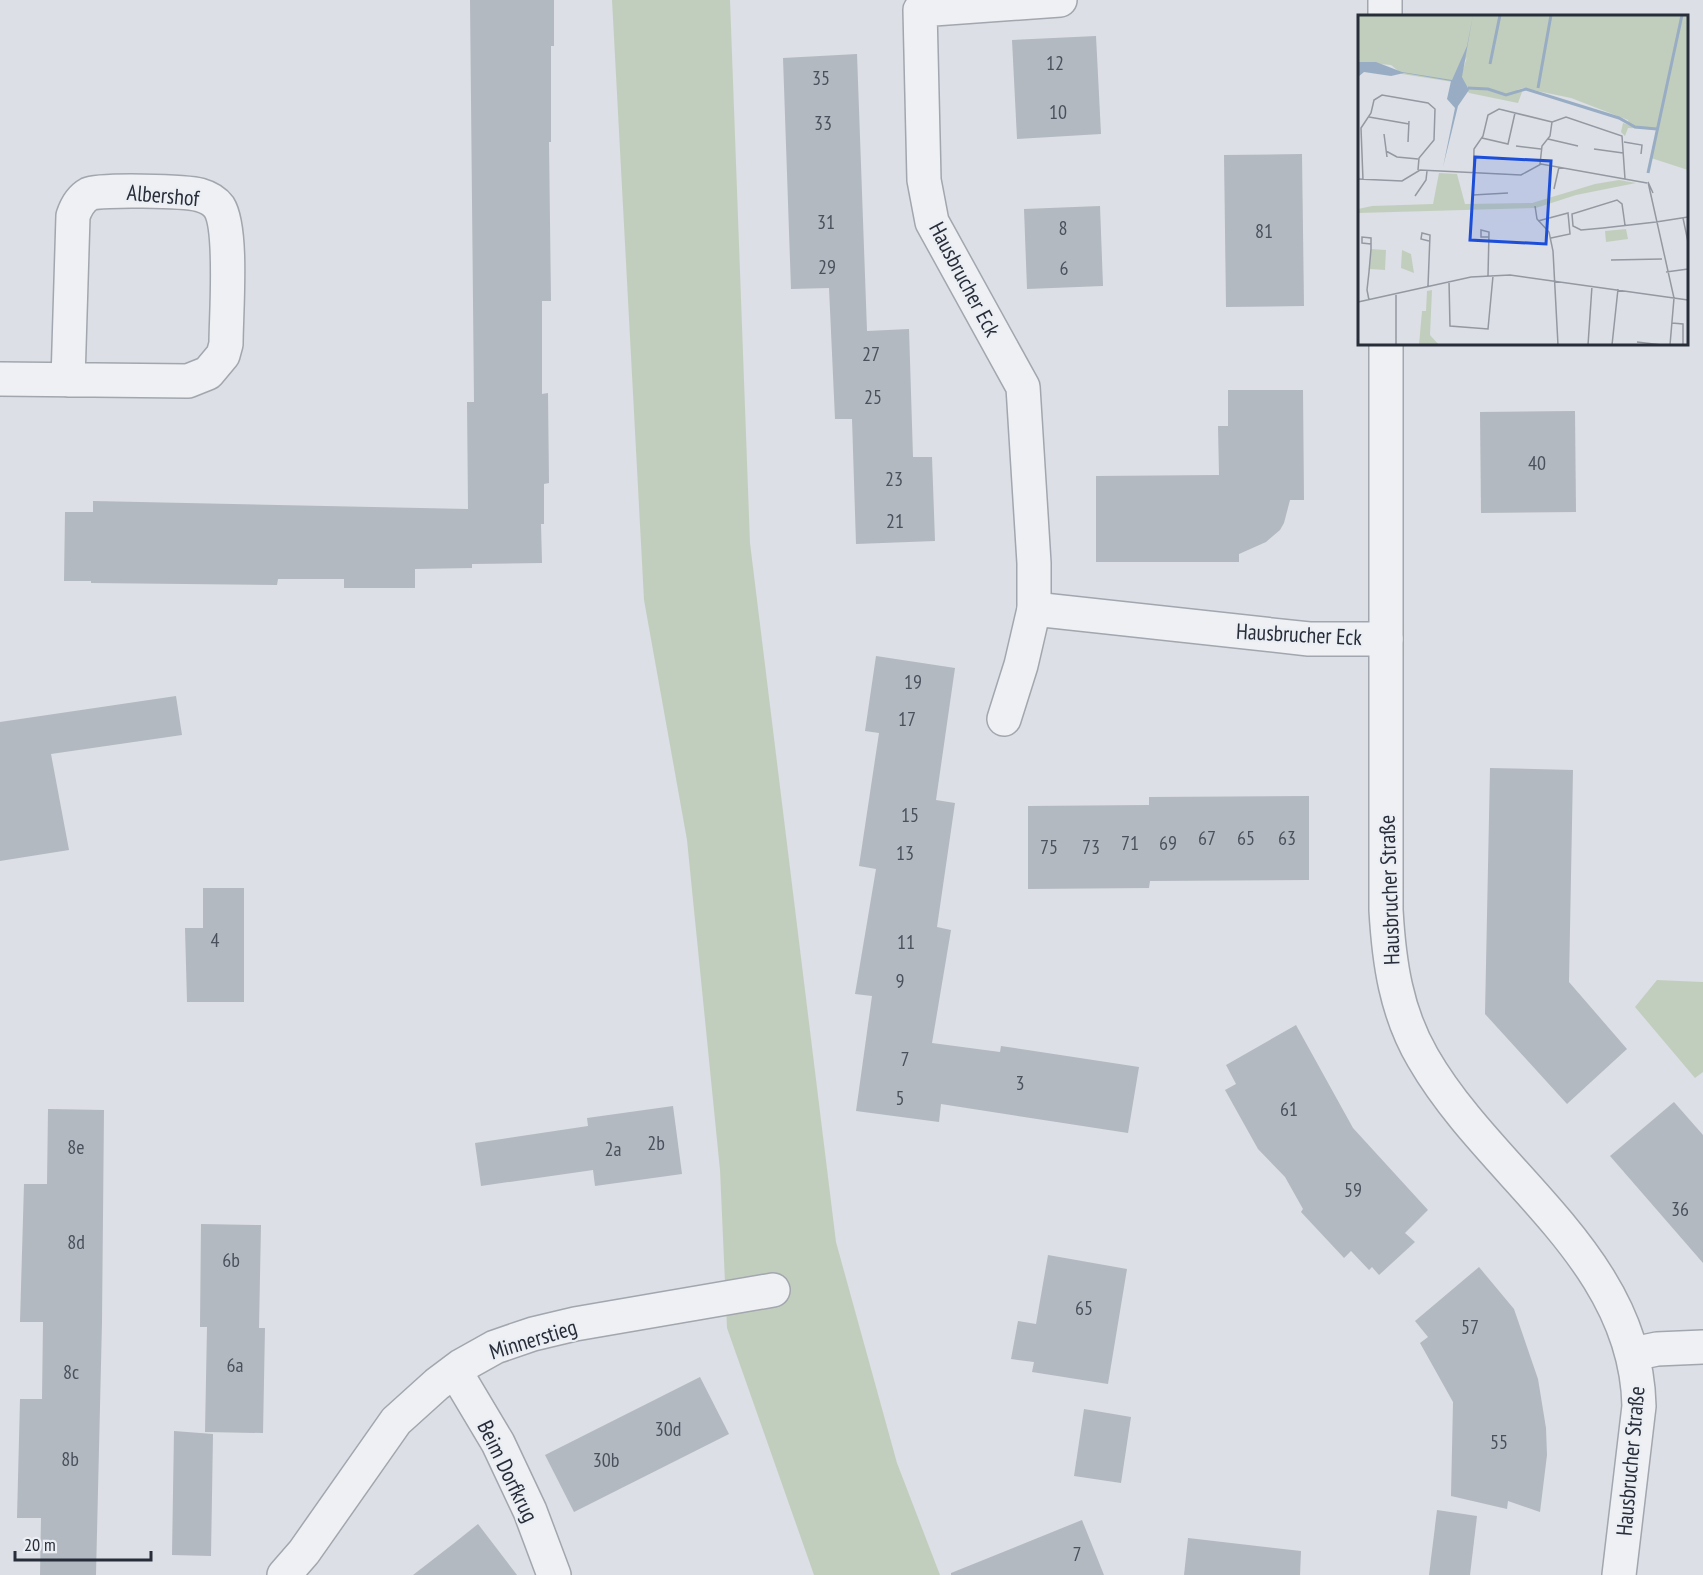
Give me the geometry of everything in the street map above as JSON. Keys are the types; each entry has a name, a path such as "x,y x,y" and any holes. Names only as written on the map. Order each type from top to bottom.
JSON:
{"street":[{"name":"Hausbrucher Eck","path":"1004,718 1021,665 1034,609 1034,563 1023,387 932,222 924,180 920,10 1060,0"},
{"name":"Albershof","path":"0,379 68,380 188,381 208,373 223,355 226,344 227,236 220,209 215,201 198,194 111,191 90,194 76,206 73,216 68,380"},
{"name":"Hausbrucher Straße","path":"1386,345 1386,910 1391,967 1401,1009 1414,1042 1437,1081 1463,1115 1541,1202 1584,1256 1617,1314 1633,1354 1639,1406 1619,1575"},
{"name":"Hausbrucher Eck","path":"1034,609 1309,639 1386,639"},
{"name":"Minnerstieg","path":"284,1575 304,1552 396,1421 455,1371 495,1347 533,1334 574,1324 773,1290"},
{"path":"1633,1354 1657,1349 1703,1347"},
{"name":"Beim Dorfkrug","path":"455,1371 498,1443 530,1511 554,1575"}],"green space":[{"path":"612,0 730,0 750,543 836,1242 897,1463 940,1575 814,1575 727,1328 720,1170 687,840 644,600"},
{"path":"1657,980 1703,982 1703,1072 1695,1078 1635,1007"}],"building":[{"path":"470,0 554,0 554,46 551,46 551,142 549,142 551,301 542,301 542,394 548,393 549,483 544,484 544,524 541,524 542,563 472,564 472,568 415,569 415,588 344,588 344,579 278,579 277,585 64,581 65,512 93,512 93,501 468,509 467,402 474,402"},
{"path":"1096,36 1101,134 1017,139 1012,40"},
{"path":"857,54 867,331 909,329 913,457 932,457 935,541 856,544 852,419 835,419 829,288 791,289 783,58"},
{"path":"1302,154 1304,306 1226,307 1224,155"},
{"path":"1100,206 1103,286 1027,289 1024,209"},
{"path":"1228,390 1303,390 1304,500 1290,500 1280,530 1266,542 1239,554 1239,562 1096,562 1096,476 1219,475 1218,426 1228,426"},
{"path":"1575,411 1576,512 1481,513 1480,412"},
{"path":"876,656 955,668 936,800 955,803 937,927 951,930 932,1043 1000,1052 1001,1046 1139,1067 1128,1133 941,1104 939,1122 856,1111 872,996 855,994 876,869 859,866 879,733 865,731"},
{"path":"176,696 182,735 51,754 69,850 0,861 0,722"},
{"path":"1490,768 1573,770 1569,982 1627,1049 1567,1104 1485,1014"},
{"path":"1309,796 1309,880 1150,881 1149,888 1028,889 1028,806 1149,805 1149,797"},
{"path":"203,888 244,888 244,1002 187,1002 185,928 203,928"},
{"path":"1296,1025 1353,1128 1428,1210 1405,1233 1415,1242 1379,1275 1372,1267 1369,1270 1351,1251 1344,1258 1301,1212 1303,1209 1285,1177 1258,1149 1225,1090 1236,1084 1226,1065"},
{"path":"1674,1102 1703,1135 1703,1263 1610,1156"},
{"path":"673,1106 682,1174 595,1186 593,1170 481,1186 475,1143 588,1126 587,1118"},
{"path":"48,1109 104,1110 96,1575 40,1575 41,1518 17,1518 20,1399 42,1399 43,1322 20,1322 24,1184 47,1184"},
{"path":"201,1224 261,1225 259,1328 265,1328 263,1433 205,1432 207,1327 200,1327"},
{"path":"1048,1255 1127,1269 1108,1384 1032,1372 1034,1362 1011,1359 1018,1321 1036,1324"},
{"path":"1479,1267 1514,1309 1538,1379 1546,1428 1547,1455 1540,1512 1508,1501 1507,1509 1451,1496 1453,1402 1420,1343 1428,1337 1415,1321"},
{"path":"700,1377 729,1434 574,1512 545,1455"},
{"path":"1084,1409 1131,1417 1121,1483 1074,1476"},
{"path":"174,1431 213,1434 211,1556 172,1555"},
{"path":"1437,1510 1477,1516 1470,1575 1429,1575"},
{"path":"1082,1520 1104,1575 951,1575 951,1573"},
{"path":"478,1524 517,1575 413,1575 453,1544"},
{"path":"1188,1538 1301,1551 1300,1575 1184,1575"}]}
